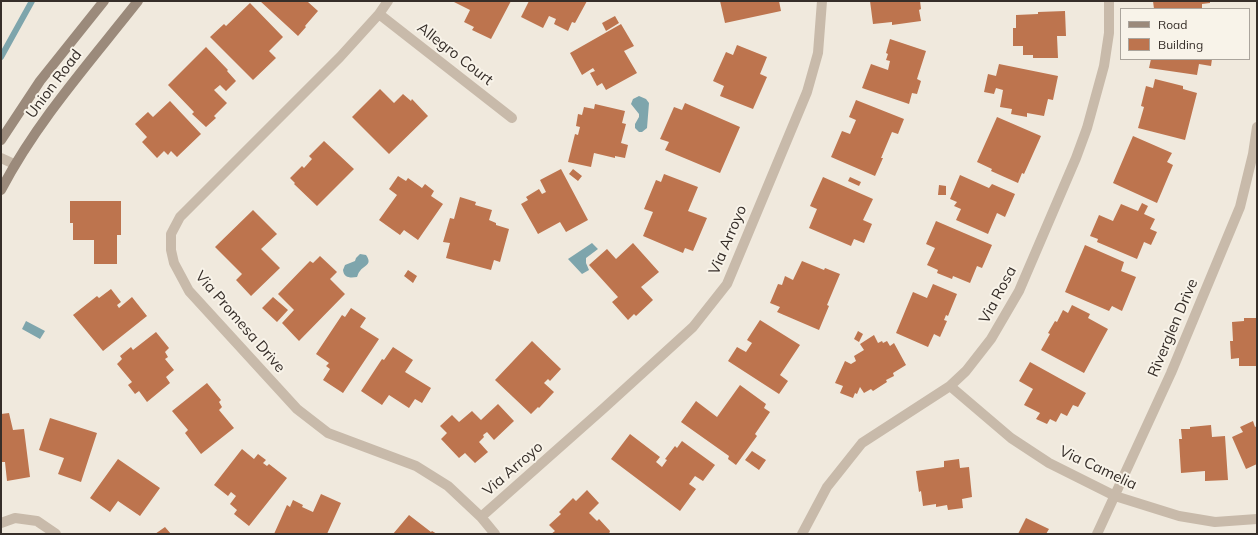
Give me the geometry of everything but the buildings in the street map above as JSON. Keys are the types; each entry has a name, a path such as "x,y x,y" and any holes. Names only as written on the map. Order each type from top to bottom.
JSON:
{"main road":[{"name":"Union Road","path":"1,140 40,81 104,1"},
{"name":"Union Road","path":"1,190 14,164 59,100 138,1"}],"street":[{"name":"Via Promesa Drive","path":"388,1 379,14 340,57 180,217 172,234 171,250 174,263 189,291 297,409 328,433 416,466 448,486 481,517 494,534"},
{"name":"Via Arroyo","path":"481,517 693,327 726,284 807,92 818,53 822,1"},
{"name":"Via Rosa","path":"802,534 828,487 862,443 950,386 966,371 991,339 1020,291 1076,158 1086,128 1104,66 1109,33 1109,1"},
{"name":"Allegro Court","path":"379,14 512,118"},
{"name":"Riverglen Drive","path":"1097,534 1171,373 1240,207 1255,154 1257,127"},
{"path":"1,158 14,164"},
{"name":"Via Camelia","path":"950,386 1011,438 1050,463 1115,496 1179,516 1215,522 1257,519"},
{"path":"1,523 15,518 37,521 56,534"}],"water":[{"path":"639,96 646,99 649,103 647,128 642,132 639,132 635,128 639,114 631,104 633,99"},
{"path":"592,243 598,249 586,258 586,263 589,270 582,274 568,259"},
{"path":"360,254 366,255 369,261 368,263 359,272 357,277 346,276 343,270 345,265 355,261"},
{"path":"26,321 45,331 40,339 22,329"}],"waterway":[{"path":"1,57 32,1"}]}
